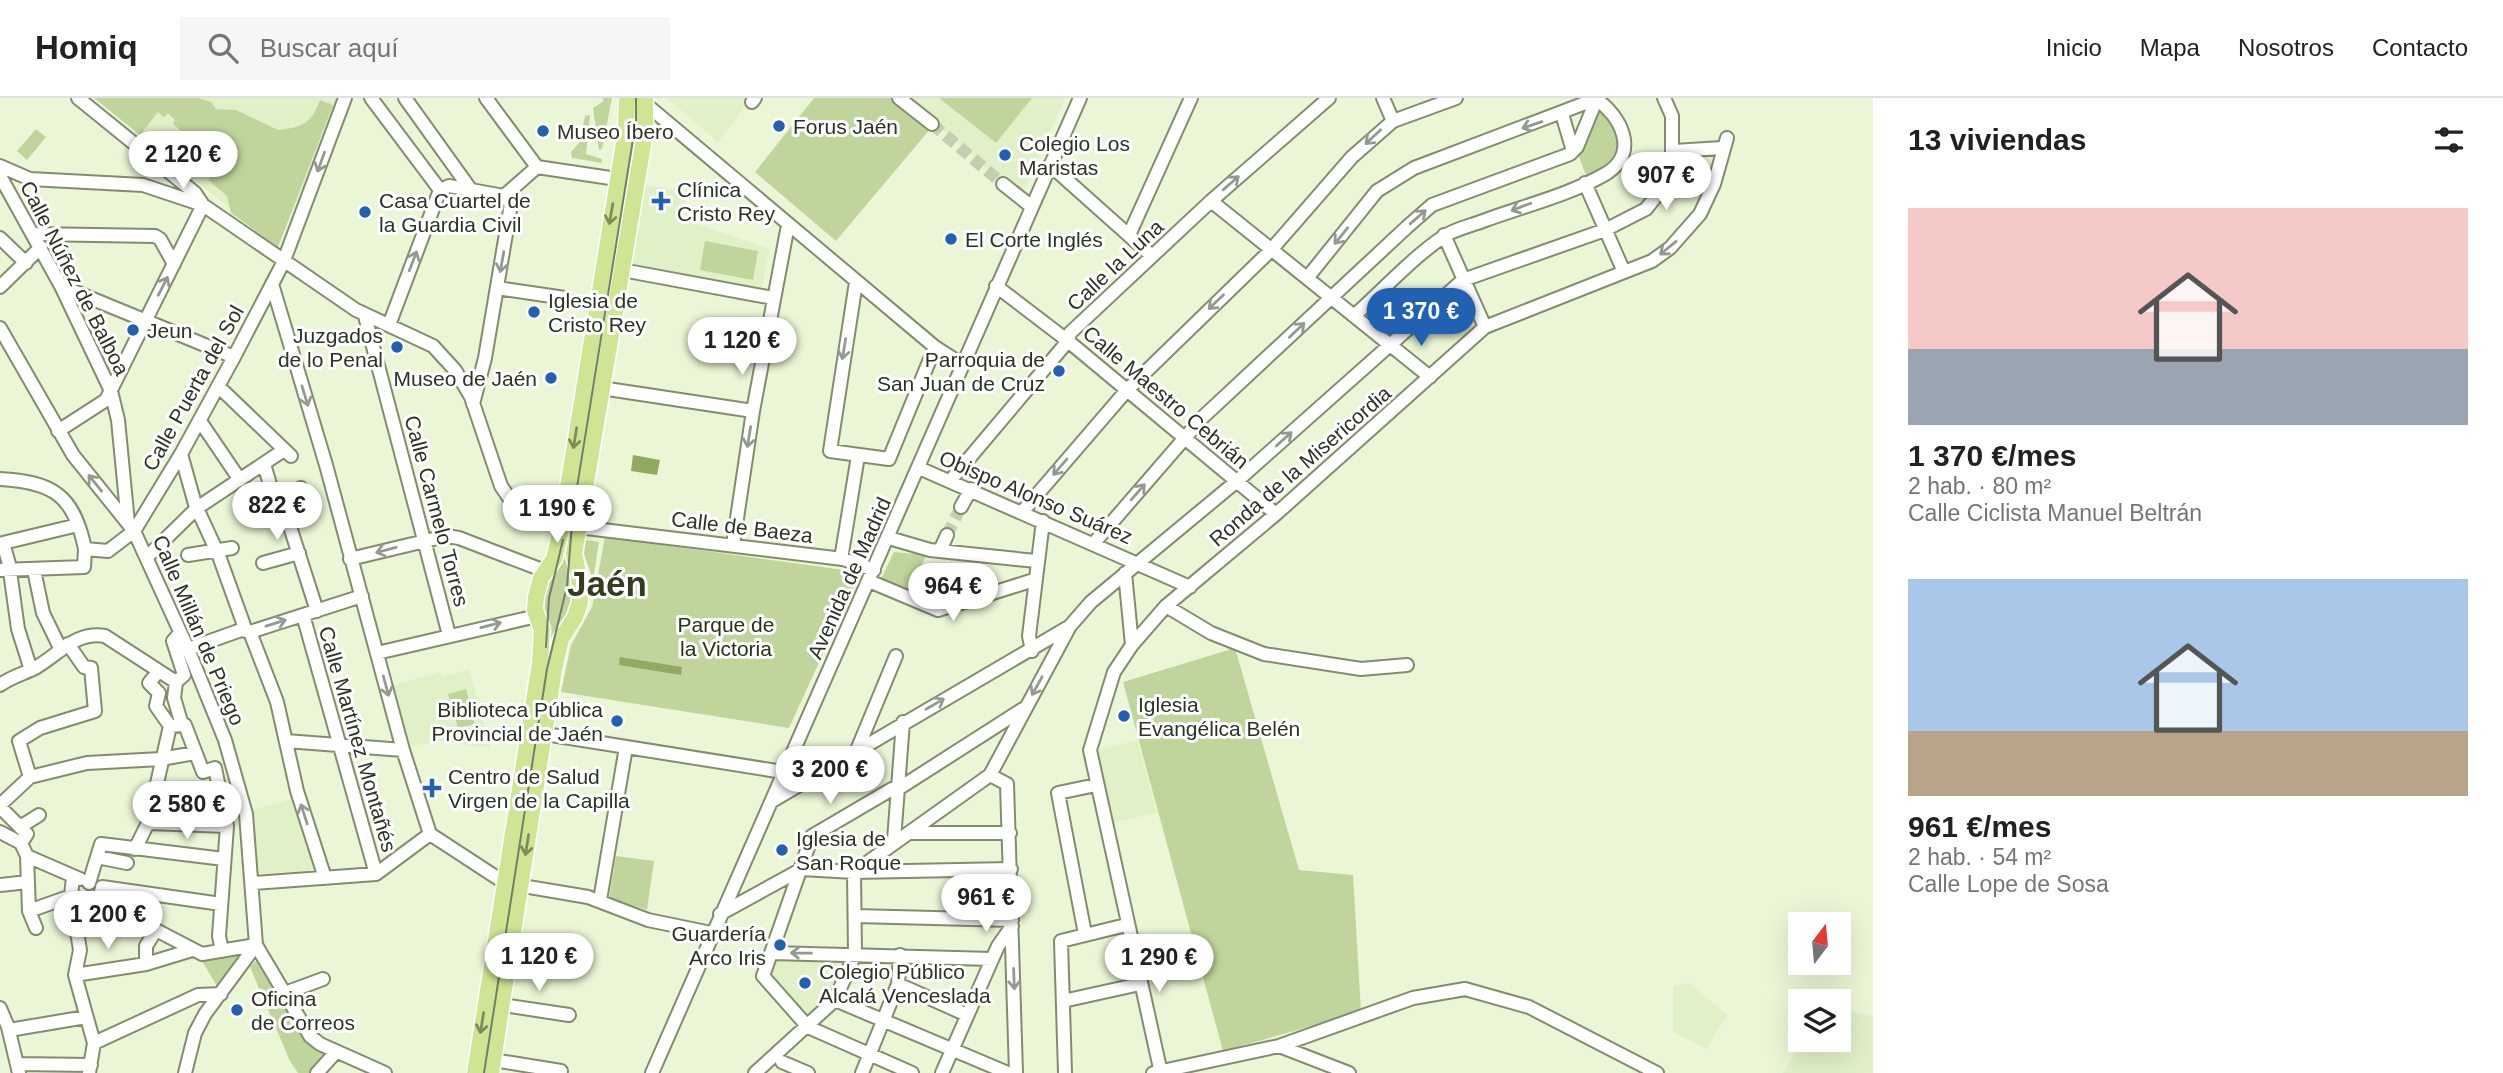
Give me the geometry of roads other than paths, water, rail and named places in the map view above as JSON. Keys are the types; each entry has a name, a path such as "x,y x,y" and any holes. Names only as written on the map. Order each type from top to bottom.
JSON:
{"main road":[{"path":"475,1073 545,734 554,670 564,634 575,617 580,602 579,577 570,526 617,179 626,131 627,98"},
{"path":"492,1067 503,1004 512,884 540,663 536,597 570,526 601,388 645,133 643,100"}],"street":[{"path":"78,98 195,192 203,205"},
{"name":"Calle Puerta del Sol","path":"131,527 200,421 283,263 345,98"},
{"path":"371,98 440,190"},
{"path":"405,98 471,190"},
{"path":"486,98 537,167 617,179"},
{"path":"899,98 932,124"},
{"name":"Avenida de Madrid","path":"652,1073 711,933 889,538 996,286 1080,98"},
{"path":"1129,234 1191,98"},
{"name":"Calle la Luna","path":"950,481 1068,341 1070,333 1211,201 1329,98"},
{"path":"1383,98 1393,121"},
{"path":"1023,511 1127,390 1271,250 1352,157 1393,121 1456,98"},
{"path":"854,872 894,840 990,775 1070,626 1091,602 1237,481 1463,280 1634,218 1655,199 1668,175 1674,151 1672,116 1664,98"},
{"path":"1308,277 1377,191 1414,168 1596,99"},
{"path":"1094,543 1184,438 1332,296 1432,205 1573,151 1596,99"},
{"path":"1355,315 1444,235 1585,183 1614,167 1623,146 1623,129 1618,119 1596,99"},
{"path":"643,100 856,282 935,347 963,365"},
{"path":"1562,114 1573,151"},
{"name":"Ronda de la Misericordia","path":"1159,1072 1090,750 1114,672 1132,645 1166,606 1276,514 1485,327 1652,261 1670,248 1700,214 1714,184 1725,143 1674,151"},
{"path":"1050,165 1152,257"},
{"path":"0,166 30,179 143,184 203,205"},
{"path":"504,196 537,167"},
{"path":"157,189 169,182 169,172"},
{"name":"Calle Núñez de Balboa","path":"0,176 41,247 111,391 118,420 131,527"},
{"path":"1585,183 1624,272"},
{"path":"1003,184 1032,207"},
{"path":"389,325 440,190 449,186 504,196 511,204 474,404"},
{"path":"0,200 14,199"},
{"path":"1211,201 1430,377"},
{"path":"58,431 106,400 203,205"},
{"name":"Calle de Baeza","path":"203,205 283,263 365,316 433,346 446,358 474,404 501,486 512,502 530,516 570,526 841,559 938,610 1034,580"},
{"path":"733,545 753,411 788,225"},
{"path":"34,234 155,236 160,239 174,264"},
{"path":"1444,235 1485,327"},
{"path":"0,238 26,263"},
{"path":"0,287 41,247"},
{"path":"622,270 773,298"},
{"path":"856,282 830,451 887,461 891,458 935,347"},
{"path":"272,284 328,472 403,750 430,834 512,884 600,900 648,920 711,933"},
{"path":"61,286 234,358"},
{"name":"Calle Maestro Cebrián","path":"996,286 1068,341 1276,514"},
{"path":"497,288 565,298"},
{"name":"Calle Carmelo Torres","path":"365,316 449,635"},
{"name":"Calle Millán de Priego","path":"0,328 72,455 131,527 147,556 188,649 231,756 246,814 256,945"},
{"path":"147,556 197,508 264,464 287,453 218,386"},
{"path":"601,388 753,411"},
{"path":"200,421 240,481"},
{"path":"181,454 197,508 277,702 297,791 325,878"},
{"path":"841,559 858,456"},
{"path":"264,464 276,505 284,508 317,611"},
{"name":"Obispo Alonso Suárez","path":"919,468 1023,511 1190,587"},
{"path":"0,479 50,487 63,496 78,525 85,549 84,567 4,570"},
{"path":"284,508 301,488"},
{"path":"961,507 971,489"},
{"path":"1032,651 1029,636 1036,561 1043,521"},
{"path":"31,670 4,570 3,543 78,525"},
{"path":"85,549 108,551 131,527"},
{"path":"940,551 947,535"},
{"path":"350,559 426,540 459,538 549,565"},
{"path":"889,538 940,551 1036,561"},
{"path":"188,555 232,548"},
{"path":"263,563 299,553"},
{"path":"30,777 19,741 40,728 94,711 91,668 84,667 64,647 43,613 34,570"},
{"path":"1125,573 1132,645"},
{"path":"188,649 362,596"},
{"path":"1166,606 1211,633 1264,654 1361,669 1407,665"},
{"name":"Calle Martínez Montañés","path":"303,615 376,874"},
{"path":"377,653 449,635 539,623"},
{"path":"1130,624 1146,628"},
{"path":"771,801 903,722 1032,651 1070,626"},
{"path":"135,849 148,823 161,759 176,726 176,682 184,675 173,641 180,632"},
{"path":"0,685 10,677 31,670 64,647 92,634 105,636 127,647 158,672 176,682"},
{"path":"857,750 896,656"},
{"path":"158,672 149,684 159,693 156,706 176,726"},
{"path":"912,1073 808,1027 764,976 812,836 892,789 898,789 1025,708"},
{"path":"894,840 903,722"},
{"path":"176,726 185,725 203,772 215,768 227,826 219,936 227,950 244,963"},
{"path":"545,734 783,772"},
{"path":"880,736 890,736 900,744"},
{"path":"286,741 403,750"},
{"path":"600,900 626,747"},
{"path":"22,844 27,834 0,806 30,777 87,763 161,759 195,753"},
{"path":"990,775 1007,784 1016,1073"},
{"path":"1085,934 1058,793 1096,785"},
{"path":"155,794 222,794"},
{"path":"20,827 39,815"},
{"path":"148,823 227,826"},
{"path":"0,832 22,844 27,856 29,911 36,928"},
{"path":"908,833 1010,832"},
{"path":"253,883 376,874 430,834"},
{"path":"97,887 97,857 101,844 224,859"},
{"path":"27,856 97,887 156,930 202,954 256,945"},
{"path":"97,857 127,863"},
{"path":"720,914 802,869 854,872 1011,869"},
{"path":"755,1073 782,1061 808,1027 835,1000 855,954 854,872"},
{"path":"0,1008 9,1030 18,1068 90,1069 94,1043 75,975 79,950 71,896 73,877"},
{"path":"0,885 28,882"},
{"path":"97,887 221,904"},
{"path":"29,911 71,896"},
{"path":"855,916 1012,923"},
{"path":"943,1073 992,959 1012,923"},
{"path":"1065,1073 1061,941 1126,925"},
{"path":"146,964 146,946 156,930"},
{"path":"185,1073 195,1033 256,945"},
{"path":"256,945 310,1037 336,1052 385,1073"},
{"path":"75,975 146,964 192,950"},
{"path":"772,953 992,959"},
{"path":"862,1073 898,984 900,955"},
{"path":"285,993 323,979"},
{"path":"898,984 967,1015"},
{"path":"1063,1001 1140,985"},
{"path":"1159,1072 1279,1046 1413,998 1465,989 1530,1007 1657,1073"},
{"path":"94,1043 198,995 221,994"},
{"path":"835,1000 1009,1073"},
{"path":"503,1004 569,1015"},
{"path":"9,1030 86,1017"},
{"path":"1279,1046 1349,1073"},
{"path":"317,1073 336,1052"},
{"path":"782,1061 808,1073"},
{"path":"492,1067 561,1071"}],"tunnel":[{"path":"932,124 1003,184"},
{"path":"947,535 961,507"}],"tram line":[{"path":"484,1073 547,669 567,586 573,512 636,121 636,98"},
{"path":"546,647 549,598 563,540"}],"place":[{"name":"Forus Jaén","path":"779,126"},
{"name":"Museo Íbero","path":"543,131"},
{"name":"Colegio Los Maristas","path":"1005,155"},
{"name":"Clínica Cristo Rey","path":"661,201"},
{"name":"Casa Cuartel de la Guardia Civil","path":"365,212"},
{"name":"El Corte Inglés","path":"951,239"},
{"name":"Iglesia de Cristo Rey","path":"534,312"},
{"name":"Jeun","path":"133,330"},
{"name":"Juzgados de lo Penal","path":"397,347"},
{"name":"Parroquia de San Juan de Cruz","path":"1059,371"},
{"name":"Museo de Jaén","path":"551,378"},
{"name":"Iglesia Evangélica Belén","path":"1124,716"},
{"name":"Biblioteca Pública Provincial de Jaén","path":"617,721"},
{"name":"Centro de Salud Virgen de la Capilla","path":"432,788"},
{"name":"Iglesia de San Roque","path":"782,850"},
{"name":"Guardería Arco Iris","path":"780,945"},
{"name":"Colegio Público Alcalá Venceslada","path":"805,983"},
{"name":"Oficina de Correos","path":"237,1010"}],"district":[{"name":"Jaén","path":"607,583"}],"park label":[{"name":"Parque de la Victoria","path":"726,636"}]}
